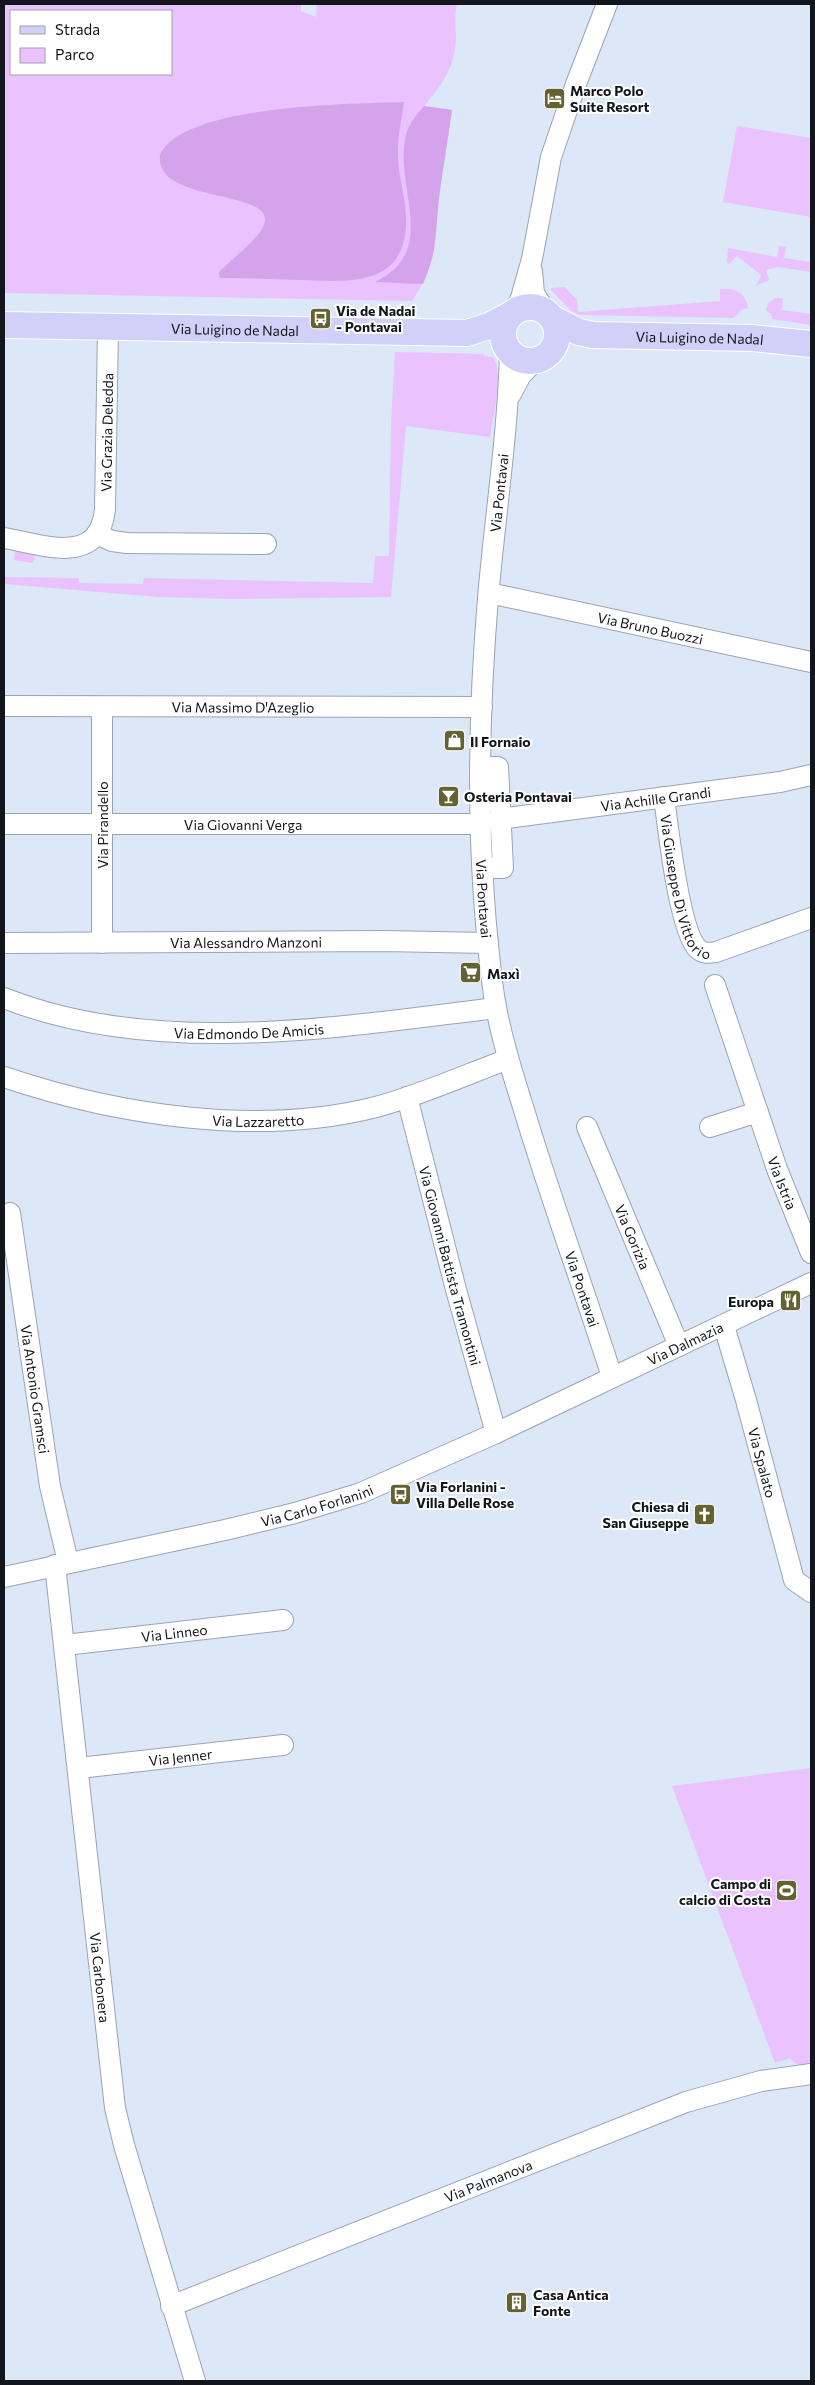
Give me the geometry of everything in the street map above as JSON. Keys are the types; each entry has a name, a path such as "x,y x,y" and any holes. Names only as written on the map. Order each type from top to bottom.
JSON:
{"main road":[{"path":"529,307 549,315 557,335 544,355 522,360 508,350 503,336 503,329 512,314 529,307"},
{"name":"Via Luigino de Nadal","path":"4,325 467,333 489,326 512,314"},
{"name":"Via Luigino de Nadal","path":"549,315 589,335"},
{"name":"Via Luigino de Nadal","path":"467,333 508,350"},
{"name":"Via Luigino de Nadal","path":"544,355 589,335 752,338 811,344"}],"street":[{"path":"512,314 521,298 532,259 551,157 576,84 607,4"},
{"path":"532,259 532,286 536,299 549,315"},
{"name":"Via Grazia Deledda","path":"97,534 102,524 105,510 108,328"},
{"name":"Via Pontavai","path":"508,350 509,401 488,593 482,707 481,767 491,822 484,868 488,943 496,1008 508,1059 555,1209 612,1377"},
{"name":"Via Pontavai","path":"509,401 517,380 544,355"},
{"path":"4,538 65,549 84,544 97,534 112,541 127,543 266,544"},
{"name":"Via Bruno Buozzi","path":"488,593 811,662"},
{"name":"Via Massimo D'Azeglio","path":"4,706 482,707"},
{"name":"Via Pirandello","path":"102,707 102,943"},
{"name":"Via Achille Grandi","path":"491,822 780,782 811,775"},
{"name":"Via Giuseppe Di Vittorio","path":"664,797 680,899 694,942 700,950 704,953 716,952 811,918"},
{"name":"Via Giovanni Verga","path":"4,824 491,822"},
{"name":"Via Alessandro Manzoni","path":"4,943 488,943"},
{"name":"Via Istria","path":"715,985 777,1169 811,1253"},
{"name":"Via Edmondo De Amicis","path":"4,998 78,1021 114,1026 197,1032 280,1032 325,1029 496,1008"},
{"name":"Via Lazzaretto","path":"4,1077 98,1102 204,1118 274,1120 311,1117 376,1107 508,1059"},
{"name":"Via Giovanni Battista Tramontini","path":"407,1097 455,1286 496,1433"},
{"path":"710,1127 758,1112"},
{"name":"Via Gorizia","path":"587,1127 679,1346"},
{"name":"Via Antonio Gramsci","path":"10,1213 61,1564"},
{"name":"Via Dalmazia","path":"612,1377 724,1326 811,1283"},
{"name":"Via Spalato","path":"724,1326 746,1400 794,1580 810,1593"},
{"name":"Via Carlo Forlanini","path":"4,1577 225,1530 328,1504 361,1493 496,1433 612,1377"},
{"name":"Via Carbonera","path":"61,1564 65,1645 96,1942 116,2108 171,2306 195,2381"},
{"name":"Via Linneo","path":"65,1645 283,1620"},
{"name":"Via Jenner","path":"79,1768 283,1746"},
{"name":"Via Palmanova","path":"171,2306 686,2102 761,2081 811,2074"}],"green space":[{"path":"4,4 301,4 301,11 316,17 317,4 457,4 455,17 456,39 453,58 442,83 424,106 452,110 440,187 434,251 427,274 412,301 4,293"},
{"path":"737,126 811,138 811,217 723,202"},
{"path":"779,246 786,247 784,258 811,262 811,272 778,267 766,270 769,280 756,286 761,275 737,256 729,264 727,262 728,248 777,257"},
{"path":"565,287 577,300 578,312 720,301 720,289 735,290 742,294 748,308 741,310 734,318 580,315 571,311 551,290 551,288"},
{"path":"775,298 783,298 782,310 811,314 811,325 772,319 771,314 766,310 768,304"},
{"path":"395,352 484,354 484,356 493,357 498,373 498,384 490,437 406,426 391,597 234,599 158,597 4,584 4,577 79,578 79,583 143,584 144,578 373,583 375,556 389,556 391,424"},
{"path":"15,550 34,554 35,559 32,563 14,560"},
{"path":"811,1768 811,2064 797,2064 790,2058 775,2063 672,1786"}],"shaded area":[{"path":"404,102 399,135 398,162 406,215 404,239 398,256 387,268 374,275 339,281 220,278 219,272 260,232 265,218 257,208 241,201 198,191 178,183 164,172 160,155 175,138 201,125 234,116 272,110 310,106"},
{"path":"424,106 452,110 439,198 435,241 428,272 423,284 375,282 395,269 406,253 410,235 410,216 404,155 406,135 411,124"}],"place":[{"name":"Marco Polo Suite Resort","path":"554,98"},
{"name":"Via de Nadai - Pontavai","path":"320,318"},
{"name":"Il Fornaio","path":"454,741"},
{"name":"Osteria Pontavai","path":"448,796"},
{"name":"Maxì","path":"471,973"},
{"name":"Europa","path":"790,1301"},
{"name":"Via Forlanini - Villa Delle Rose","path":"400,1494"},
{"name":"Chiesa di San Giuseppe","path":"705,1514"},
{"name":"Campo di calcio di Costa","path":"787,1891"},
{"name":"Casa Antica Fonte","path":"517,2302"}]}
